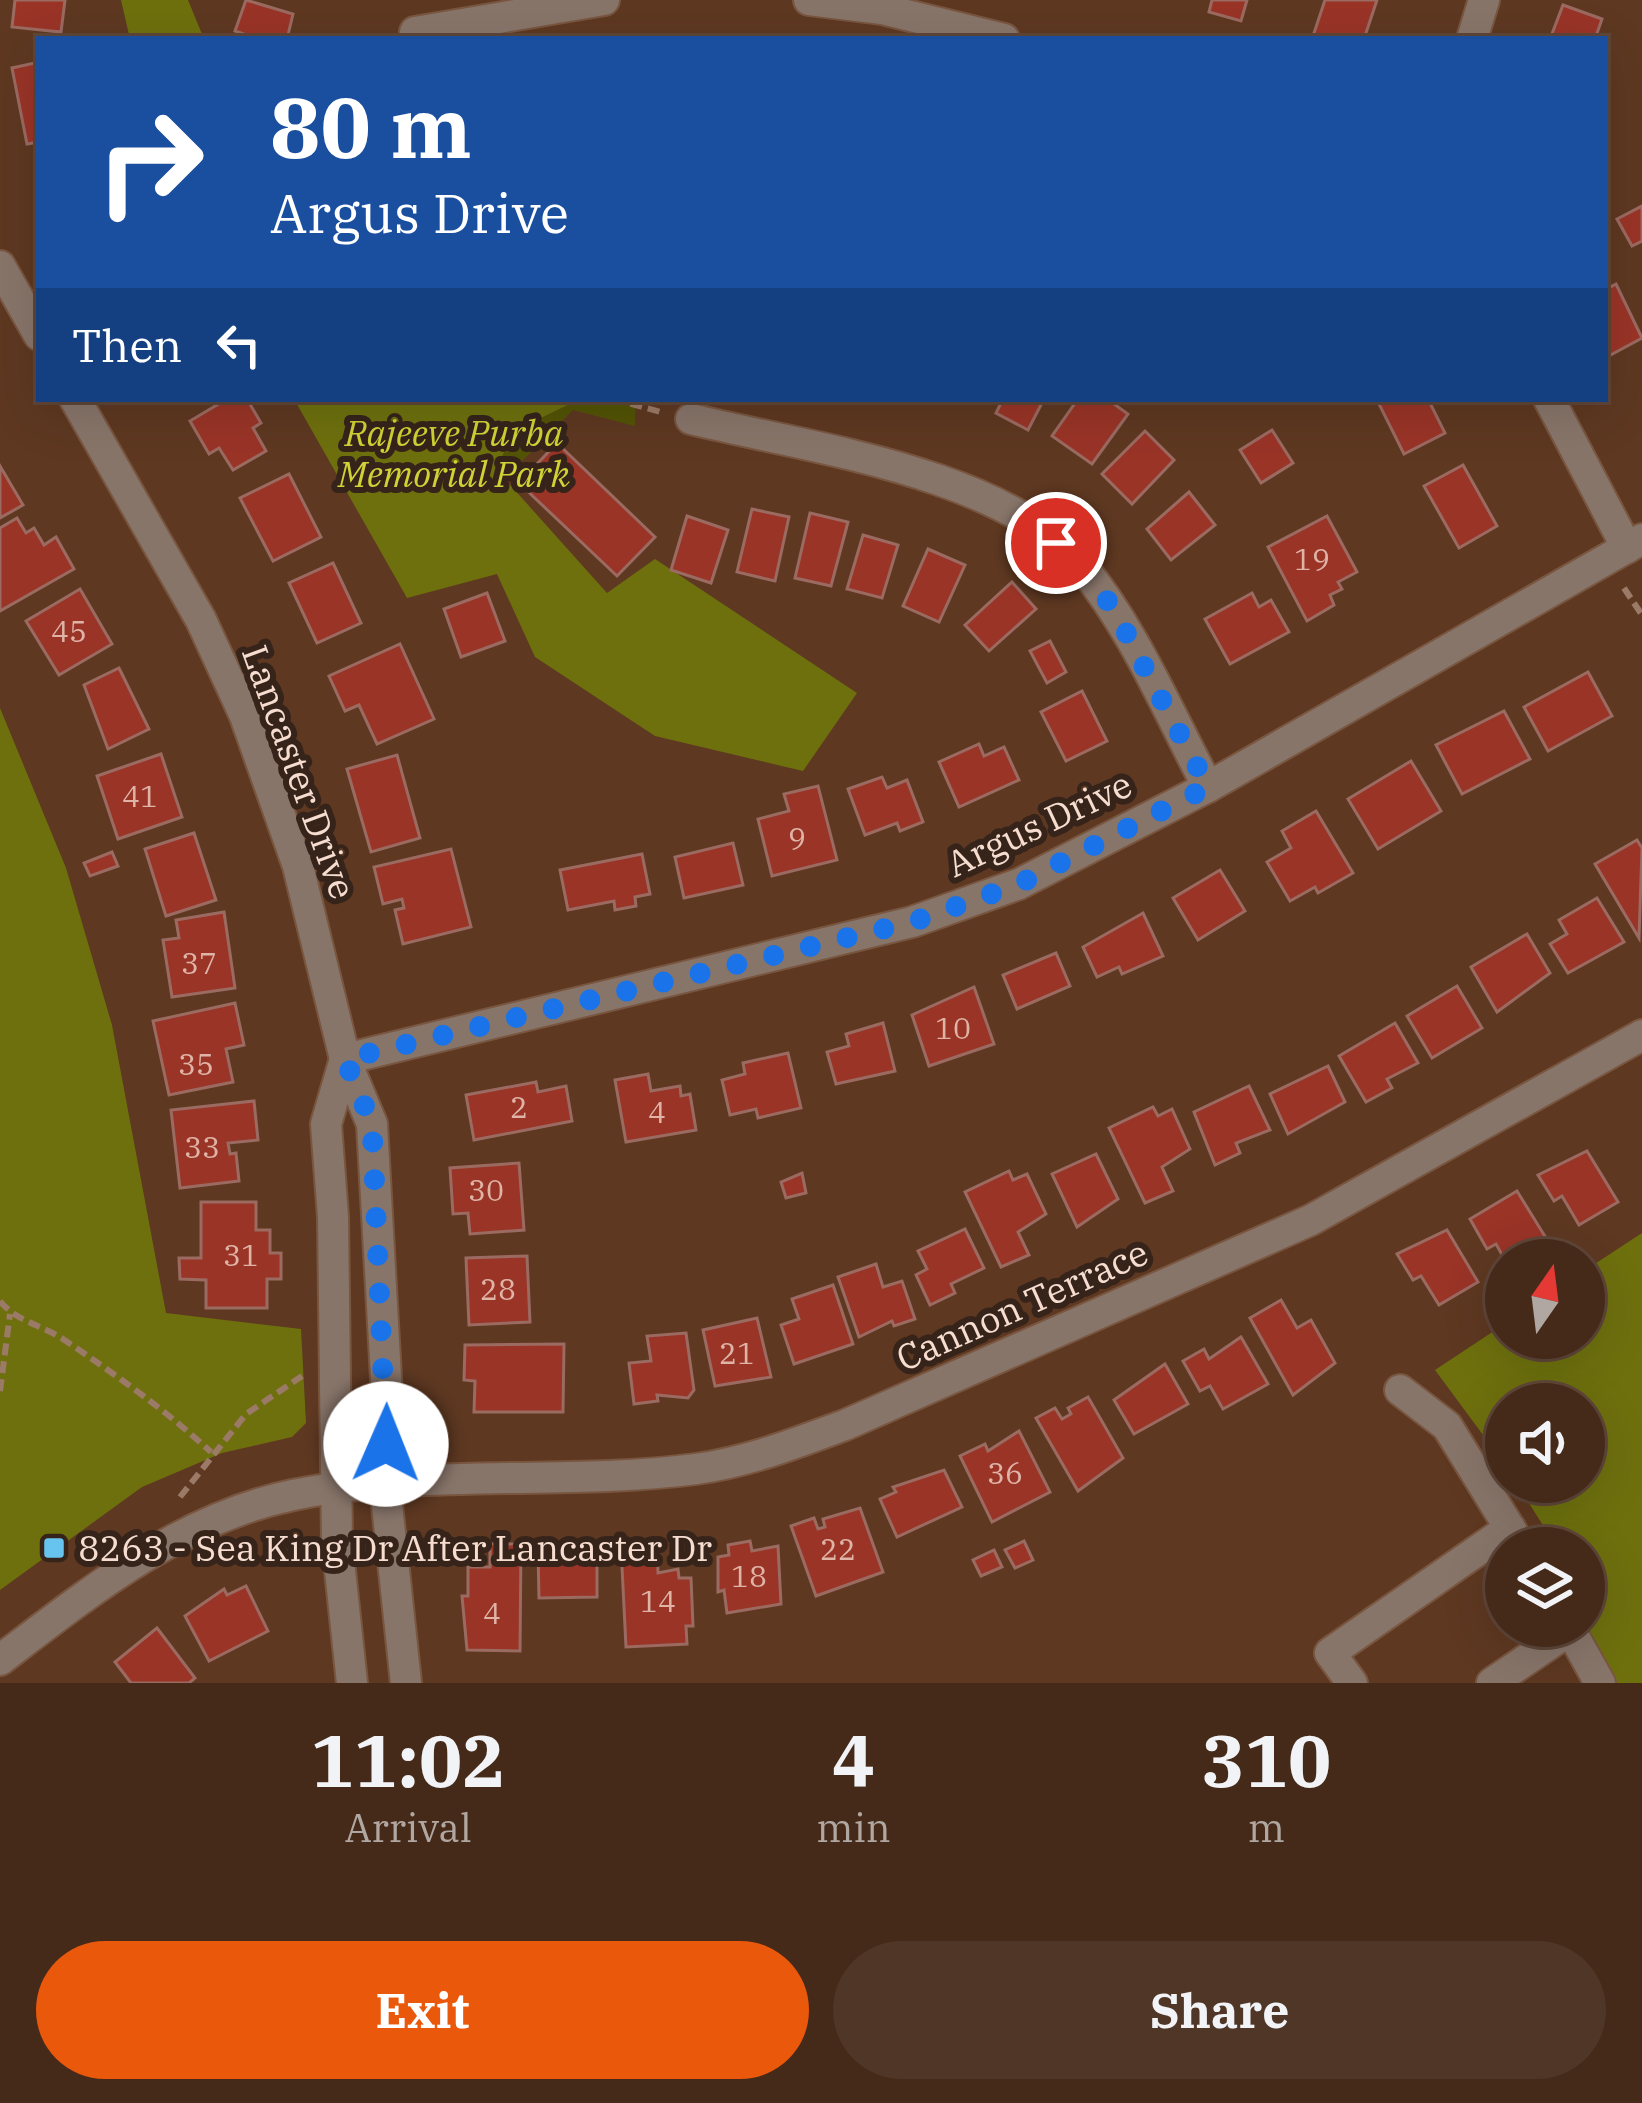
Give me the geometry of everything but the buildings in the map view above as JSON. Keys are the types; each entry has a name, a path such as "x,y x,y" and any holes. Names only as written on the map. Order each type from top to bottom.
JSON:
{"street":[{"path":"415,32 604,0"},
{"path":"809,0 882,9 992,36"},
{"path":"1473,36 1484,0"},
{"path":"0,266 36,330"},
{"name":"Lancaster Drive","path":"77,402 201,620 245,716 298,866 345,1059 372,1124 380,1214 385,1486 406,1683"},
{"path":"1551,402 1634,544"},
{"path":"691,419 960,486 1036,526 1077,560 1112,606 1208,787"},
{"name":"Argus Drive","path":"345,1059 912,922 1019,884 1208,787 1634,544"},
{"name":"Cannon Terrace","path":"0,1660 102,1582 189,1531 294,1495 696,1468 770,1453 885,1408 1311,1220 1642,1035"},
{"name":"Lancaster Drive","path":"345,1059 326,1124 333,1217 335,1490 352,1683"},
{"path":"333,1217 380,1214"},
{"path":"1400,1390 1447,1426 1509,1527"},
{"path":"1352,1683 1330,1653 1485,1557"},
{"path":"1492,1683 1542,1647"},
{"path":"1580,1647 1600,1683"}],"path":[{"path":"625,402 691,419"},
{"path":"0,1300 10,1314 53,1334 153,1399 212,1452"},
{"path":"0,1391 10,1314"},
{"path":"180,1497 246,1414 315,1367"}],"green space":[{"path":"121,0 188,0 203,36 129,36"},
{"path":"296,402 574,402 518,429 495,468 607,593 655,559 857,693 803,771 655,736 535,657 497,574 407,598"},
{"name":"Rajeeve Purba Memorial Park","path":"338,402 636,402 635,426 573,410 453,530"},
{"path":"0,708 66,868 112,1025 166,1313 301,1329 306,1423 292,1437 222,1453 142,1487 0,1590"},
{"path":"1642,1233 1642,1683 1593,1683 1587,1647 1605,1647 1605,1527 1544,1527 1529,1503 1605,1503 1605,1383 1485,1383 1485,1438 1435,1370 1485,1337 1485,1359 1605,1359 1605,1257"}],"place":[{"name":"8263 - Sea King Dr After Lancaster Dr","path":"54,1548"}],"route":[{"path":"386,1444 380,1214 372,1124 345,1059 912,922 1019,884 1208,787 1112,606 1077,560 1056,543"}]}
